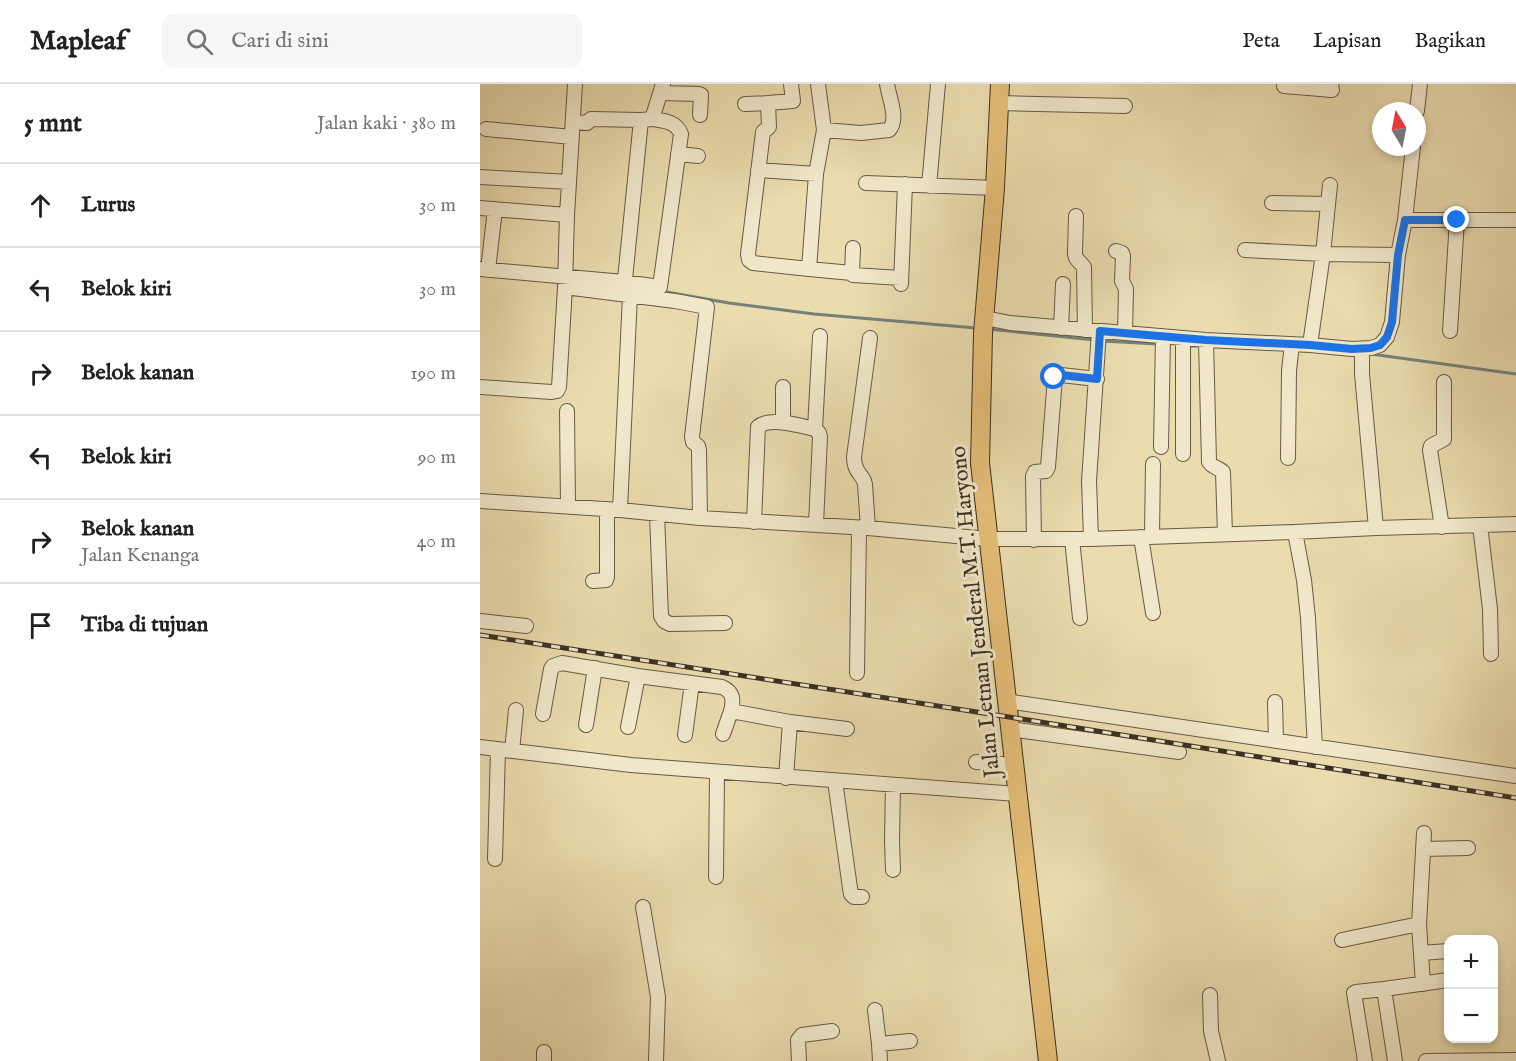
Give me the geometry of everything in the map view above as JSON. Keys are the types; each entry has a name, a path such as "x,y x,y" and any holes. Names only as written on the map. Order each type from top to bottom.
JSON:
{"main road":[{"name":"Jalan Letnan Jenderal M.T. Haryono","path":"1000,84 995,188 984,324 980,464 1048,1061"}],"street":[{"path":"480,387 552,392 557,391 559,387 575,84"},
{"path":"745,104 793,100 791,84"},
{"path":"809,269 816,174 824,130 818,84"},
{"path":"824,130 861,133 892,128 894,119 887,84"},
{"path":"929,186 938,84"},
{"path":"1284,86 1332,90 1331,84"},
{"path":"1418,102 1420,84"},
{"path":"593,581 606,580 607,577 614,509 625,290 646,119 662,88 701,95 700,115"},
{"path":"768,103 769,127 764,132 748,254 749,260 753,263 852,273 853,275 901,281 905,184"},
{"path":"999,103 1125,106"},
{"path":"573,122 587,123 591,119 646,119 672,123 680,130 660,287 625,290"},
{"path":"486,129 572,136"},
{"path":"678,154 698,156"},
{"path":"1362,353 1380,345 1387,337 1392,322 1398,255 1405,220 1412,156"},
{"path":"758,170 816,174"},
{"path":"480,177 569,182"},
{"path":"866,183 995,188"},
{"path":"1310,345 1330,185"},
{"path":"1272,203 1328,204"},
{"path":"480,208 567,215"},
{"path":"495,209 484,270 625,290 707,307 692,437 699,450 700,518"},
{"path":"1076,216 1075,254 1084,267 1084,330"},
{"path":"1405,220 1516,220"},
{"path":"1450,331 1457,220"},
{"path":"852,273 853,248"},
{"path":"1245,249 1323,254 1398,255"},
{"path":"1116,251 1122,253 1123,256 1122,281 1126,289 1125,333"},
{"path":"1061,328 1063,284"},
{"path":"984,324 1010,323 1084,330 1099,337 1125,333 1183,346 1292,344 1352,349 1362,353"},
{"path":"815,429 820,336"},
{"path":"1091,539 1089,481 1099,337"},
{"path":"857,673 865,484 854,464 854,456 870,338"},
{"path":"1161,447 1162,343"},
{"path":"1288,458 1289,371 1292,344"},
{"path":"1183,346 1183,454"},
{"path":"1207,346 1209,462 1223,472 1225,534"},
{"path":"1362,353 1376,528"},
{"path":"1034,540 1033,476 1037,472 1046,471 1048,467 1054,377 1061,375 1097,379"},
{"path":"1442,527 1430,450 1433,444 1444,440 1444,382"},
{"path":"782,422 783,387"},
{"path":"567,411 568,507"},
{"path":"754,522 758,427 764,423 782,422 815,429 819,433 816,524"},
{"path":"1153,464 1147,537 1153,613"},
{"path":"480,501 614,509 754,522 816,524 990,540 1091,539 1516,524"},
{"path":"657,514 661,616 664,621 670,624 725,623"},
{"path":"1480,525 1490,609 1491,654"},
{"path":"1295,532 1308,618 1315,747"},
{"path":"1072,539 1080,618"},
{"path":"480,621 526,626"},
{"path":"543,714 551,669 562,663 722,687 731,693 733,698 723,734"},
{"path":"586,725 595,668"},
{"path":"628,727 638,676"},
{"path":"685,735 692,683"},
{"path":"1006,701 1516,776"},
{"path":"1275,702 1276,741"},
{"path":"495,859 505,750 516,710"},
{"path":"731,711 790,722 847,729"},
{"path":"786,777 790,722"},
{"path":"1010,729 1179,752"},
{"path":"480,747 632,765 1017,794"},
{"path":"976,762 1014,765"},
{"path":"716,878 717,772"},
{"path":"836,781 851,894 854,897 862,897"},
{"path":"893,785 893,870"},
{"path":"1423,984 1419,924 1424,832"},
{"path":"1423,849 1468,848"},
{"path":"643,907 657,997 656,1061"},
{"path":"1342,940 1419,924"},
{"path":"1421,953 1444,951"},
{"path":"1365,1061 1354,993 1444,981"},
{"path":"1383,989 1395,1061"},
{"path":"1210,995 1211,1030 1218,1061"},
{"path":"875,1010 880,1061"},
{"path":"799,1061 798,1040 802,1035 832,1031"},
{"path":"879,1044 910,1041"},
{"path":"1426,1061 1516,1060"}],"waterway":[{"path":"661,291 814,314 976,328"},
{"path":"988,329 1095,340"},
{"path":"1102,341 1158,344"},
{"path":"1188,346 1203,346"},
{"path":"1371,354 1516,374"}],"railway":[{"path":"480,635 1516,798"}],"route":[{"path":"1054,377 1061,375 1097,379 1100,331 1352,349 1380,345 1387,337 1392,322 1398,255 1405,220 1457,220"}]}
